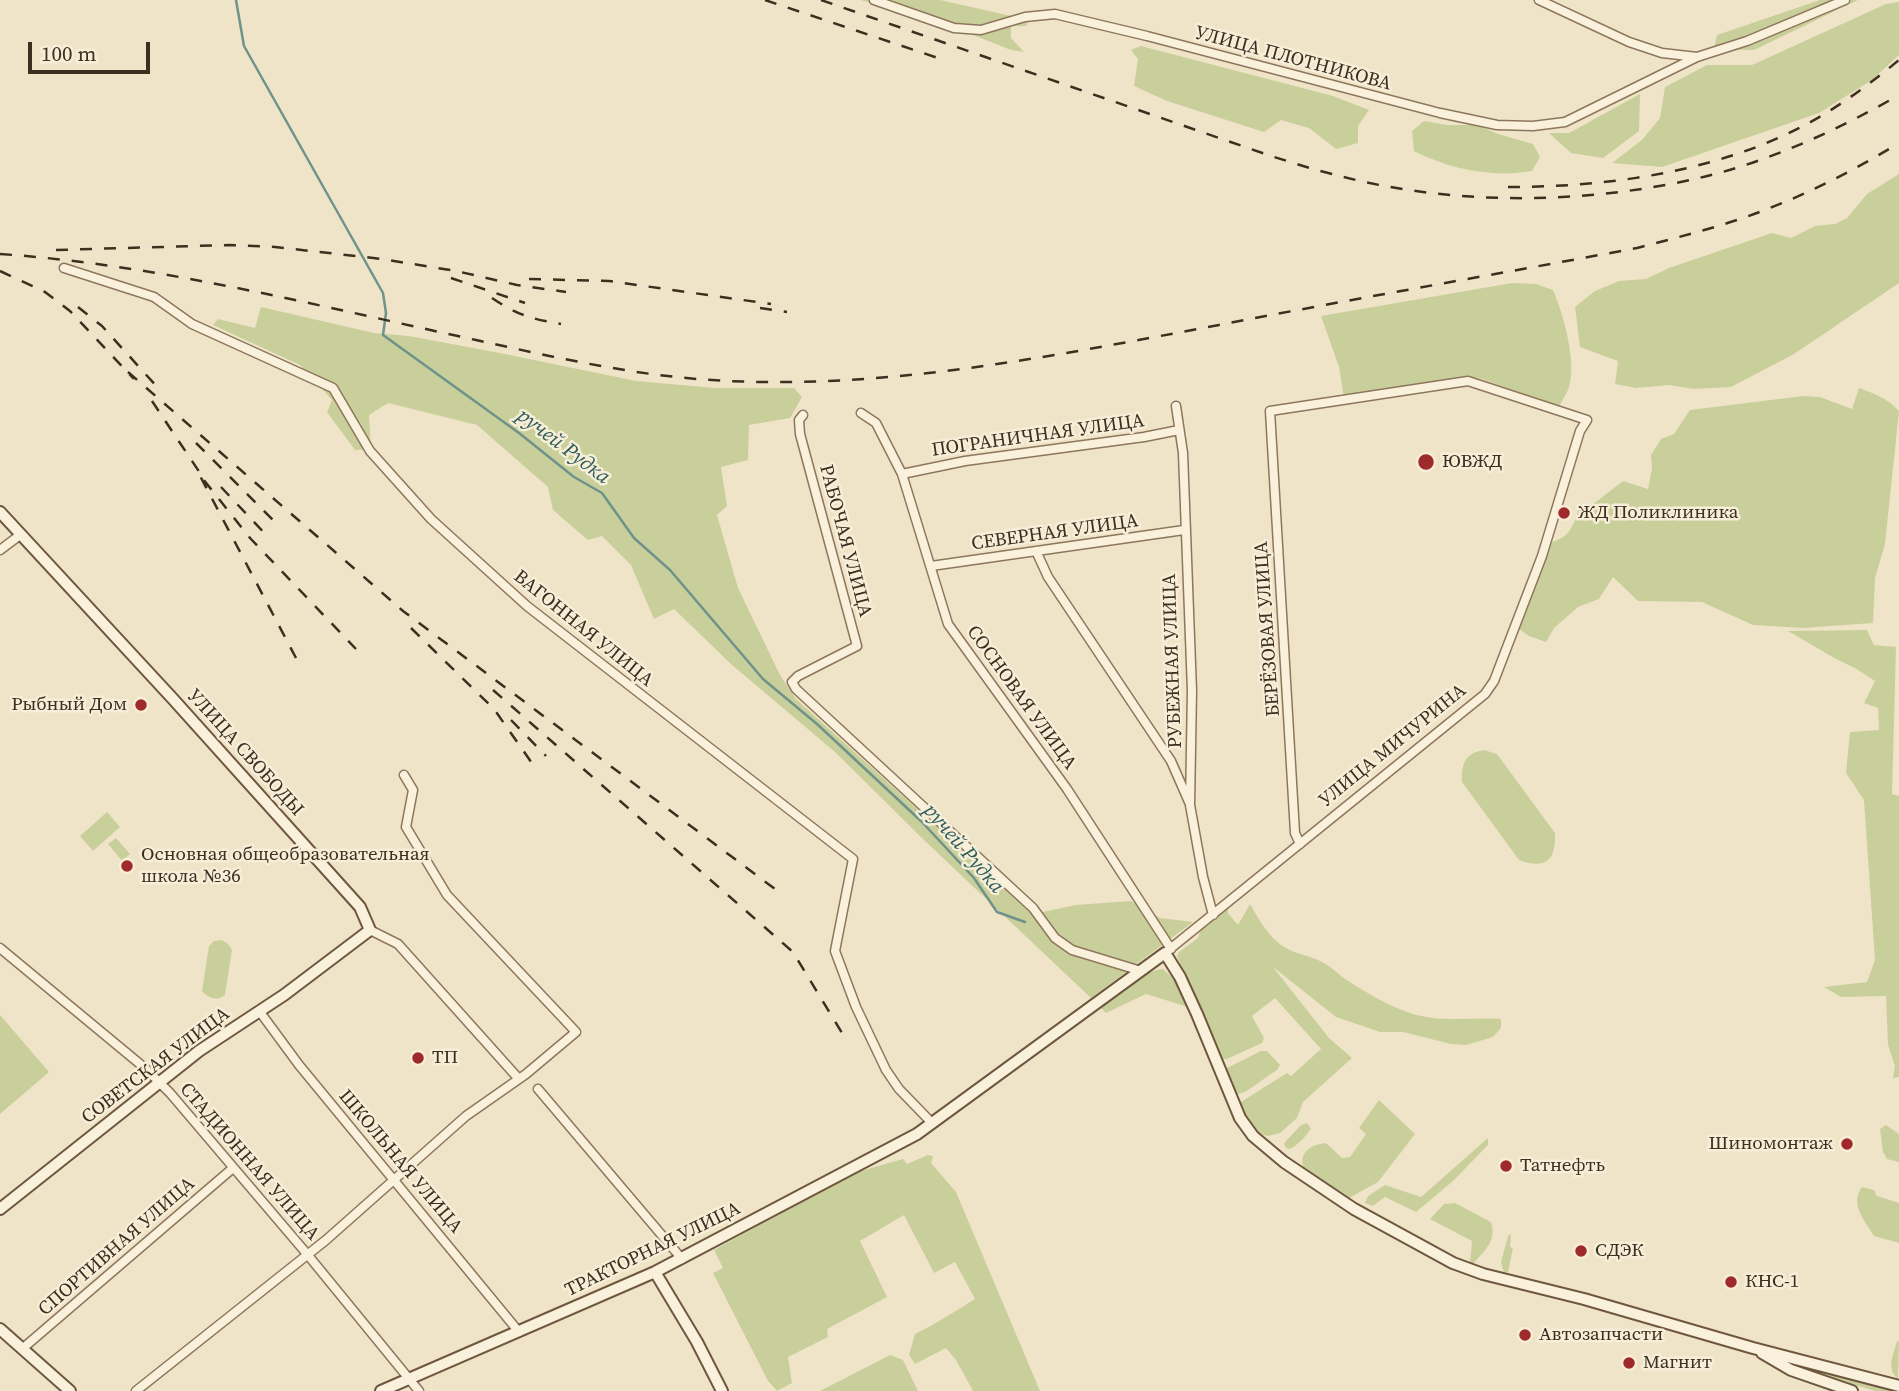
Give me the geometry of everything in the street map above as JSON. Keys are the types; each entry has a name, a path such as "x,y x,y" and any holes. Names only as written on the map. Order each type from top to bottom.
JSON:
{"main road":[{"name":"УЛИЦА СВОБОДЫ","path":"0,512 360,907 370,930"},
{"name":"СОВЕТСКАЯ УЛИЦА","path":"0,1209 199,1051 260,1012 339,956 370,930"},
{"name":"УЛИЦА МИЧУРИНА","path":"932,1123 1168,951"},
{"path":"1168,951 1240,1118 1253,1136 1284,1162 1354,1209 1453,1263 1483,1274 1584,1299 1753,1348 1899,1386"},
{"name":"ТРАКТОРНАЯ УЛИЦА","path":"381,1391 682,1259 932,1123"},
{"path":"655,1272 697,1342 722,1391"},
{"path":"0,1329 71,1391"},
{"path":"1753,1348 1783,1366 1852,1391"}],"street":[{"name":"УЛИЦА ПЛОТНИКОВА","path":"874,0 954,29 981,30 1025,17 1055,14 1440,113 1497,125 1533,126 1565,122 1697,57 1748,41 1845,0"},
{"path":"1538,0 1629,42 1662,53 1697,57"},
{"name":"ВАГОННАЯ УЛИЦА","path":"64,268 154,297 192,324 333,388 370,451 431,519 491,574 537,615 853,859 835,951 856,1007 886,1070 932,1123"},
{"name":"УЛИЦА МИЧУРИНА","path":"1168,951 1485,694 1494,681 1542,556 1576,442 1587,420 1468,381 1270,411"},
{"name":"РУБЕЖНАЯ УЛИЦА","path":"1176,406 1183,453 1192,691 1190,805 1213,915"},
{"name":"БЕРЁЗОВАЯ УЛИЦА","path":"1270,411 1295,833 1300,844"},
{"name":"СОСНОВАЯ УЛИЦА","path":"861,413 876,423 902,474 948,624 1067,789 1168,951"},
{"name":"РАБОЧАЯ УЛИЦА","path":"803,415 799,420 800,434 857,646 798,676 792,682 1033,908 1055,938 1073,950 1141,971"},
{"name":"ПОГРАНИЧНАЯ УЛИЦА","path":"902,474 965,460 1179,430"},
{"name":"СЕВЕРНАЯ УЛИЦА","path":"931,566 1184,530"},
{"path":"0,550 20,535"},
{"path":"1036,551 1055,588 1171,761 1190,805"},
{"path":"136,1391 307,1254 466,1116 526,1074 576,1032 447,895 406,827 413,790 404,775"},
{"path":"370,930 398,944 518,1078"},
{"name":"СТАДИОННАЯ УЛИЦА","path":"0,948 51,988 159,1082 307,1254 419,1391"},
{"name":"ШКОЛЬНАЯ УЛИЦА","path":"260,1012 299,1065 519,1332"},
{"path":"538,1089 682,1259"},
{"name":"СПОРТИВНАЯ УЛИЦА","path":"22,1349 233,1168"}],"green space":[{"path":"860,0 940,0 1029,20 1026,26 1011,26 1011,38 1024,52 941,27 905,11"},
{"path":"1820,0 1858,0 1754,50 1714,49 1717,35"},
{"path":"1899,2 1899,55 1872,80 1819,113 1662,167 1612,163 1642,140 1660,118 1665,87 1707,65 1752,65 1886,4"},
{"path":"1141,46 1333,96 1369,110 1358,126 1358,143 1336,149 1309,128 1281,120 1264,132 1167,101 1134,86 1138,59 1131,50"},
{"path":"1640,94 1639,131 1603,158 1571,153 1549,133 1569,133"},
{"path":"1424,121 1447,125 1477,125 1533,144 1540,157 1532,171 1517,173 1472,170 1442,163 1414,151 1412,131"},
{"path":"1899,174 1899,283 1794,354 1731,387 1693,389 1669,385 1636,388 1615,384 1618,361 1580,347 1575,307 1595,291 1619,281 1646,279 1669,268 1772,233 1791,238 1815,226 1835,224 1847,218 1867,194"},
{"path":"1512,283 1536,284 1553,290 1557,300 1565,324 1571,365 1569,387 1559,407 1482,379 1465,376 1344,398 1339,367 1321,316"},
{"path":"261,307 374,333 409,336 636,381 715,388 794,388 802,397 790,418 749,425 748,460 721,467 727,506 717,515 738,588 780,675 796,699 1033,914 1076,905 1131,901 1160,918 1193,922 1091,998 835,752 732,665 674,609 654,619 631,565 602,536 588,540 553,510 548,487 477,425 388,403 369,415 371,449 355,450 327,412 332,400 300,365 213,325 218,319 255,328"},
{"path":"1859,388 1876,394 1899,411 1885,544 1875,578 1873,623 1804,628 1753,625 1702,602 1638,601 1613,577 1599,599 1578,607 1554,628 1546,642 1519,629 1552,542 1567,534 1579,509 1592,505 1623,481 1648,489 1652,468 1651,455 1661,439 1674,434 1690,410 1803,396 1820,397 1852,409"},
{"path":"1867,630 1874,645 1896,647 1892,794 1899,796 1899,1077 1893,1078 1895,1066 1888,1045 1886,996 1841,997 1824,987 1867,982 1875,960 1864,800 1846,773 1850,732 1879,730 1878,708 1864,703 1875,681 1788,631"},
{"path":"1484,750 1497,754 1555,833 1554,850 1543,863 1519,860 1462,782 1462,770 1468,757"},
{"path":"107,812 120,827 93,851 80,836"},
{"path":"116,838 130,854 122,861 108,844"},
{"path":"1250,904 1278,943 1326,964 1348,981 1386,1003 1410,1013 1433,1018 1501,1019 1501,1028 1493,1037 1466,1045 1403,1032 1380,1032 1336,1017 1273,967 1329,1038 1352,1058 1303,1102 1297,1118 1280,1133 1268,1136 1259,1134 1240,1109 1241,1102 1287,1073 1291,1076 1321,1049 1275,998 1252,1016 1264,1038 1262,1043 1227,1059 1221,1059 1177,956 1198,938 1201,928 1228,906 1228,913 1238,925"},
{"path":"222,940 232,950 225,995 213,998 202,991 209,946 214,941"},
{"path":"1163,969 1174,979 1188,1007 1146,994 1106,1013 1099,1006 1138,978"},
{"path":"0,1015 49,1072 0,1114"},
{"path":"1261,1051 1267,1051 1280,1065 1277,1070 1245,1092 1235,1095 1225,1072 1227,1068"},
{"path":"1379,1100 1415,1134 1378,1182 1349,1198 1304,1170 1304,1154 1320,1144 1326,1143 1342,1158 1350,1157 1366,1134 1359,1128"},
{"path":"1307,1123 1311,1129 1306,1135 1290,1149 1286,1148 1286,1141 1301,1125"},
{"path":"1886,1125 1899,1134 1899,1162 1887,1159 1883,1152 1880,1129"},
{"path":"1488,1138 1488,1145 1453,1181 1416,1212 1385,1197 1373,1206 1365,1203 1368,1196 1385,1185 1421,1197"},
{"path":"928,1155 933,1156 931,1163 956,1192 1040,1391 973,1391 946,1348 915,1364 909,1355 915,1334 975,1299 955,1262 934,1273 904,1215 860,1241 887,1297 827,1329 828,1337 788,1357 792,1383 777,1391 768,1381 713,1273 723,1268 714,1250 854,1173 903,1159 907,1164"},
{"path":"1862,1187 1874,1190 1877,1196 1899,1203 1899,1243 1874,1236 1858,1206 1858,1193"},
{"path":"1455,1203 1491,1222 1491,1240 1473,1264 1470,1264 1472,1241 1430,1219 1444,1204"},
{"path":"1511,1234 1510,1247 1513,1248 1508,1272 1504,1273 1501,1262 1508,1236"},
{"path":"1897,1341 1899,1342 1898,1379 1891,1366"},
{"path":"890,1355 903,1360 918,1391 820,1391"},
{"path":"1806,1366 1892,1391 1875,1391 1806,1370"}],"waterway":[{"name":"ручей Рудка","path":"236,0 244,46 383,293 386,313 383,335 519,433 574,477 602,493 634,538 670,570 763,679 817,724 922,822 974,878 997,912 1025,922"}],"railway":[{"path":"765,0 947,61"},
{"path":"821,0 1271,156 1332,174 1423,192 1516,198 1562,197 1654,187 1699,178 1802,144 1899,95"},
{"path":"1508,187 1623,180 1662,174 1737,154 1807,124 1854,94 1899,60"},
{"path":"0,254 60,259 180,277 558,358 642,373 763,382 829,381 894,377 1025,360 1637,248 1758,213 1840,176 1899,143"},
{"path":"56,250 229,245 275,247 382,259 566,292"},
{"path":"0,271 45,292 70,311 134,379"},
{"path":"451,278 525,303"},
{"path":"529,279 609,281 771,304"},
{"path":"492,298 525,316 561,324"},
{"path":"78,307 102,326 159,389"},
{"path":"760,308 787,312"},
{"path":"128,372 403,611 779,892"},
{"path":"152,401 204,479"},
{"path":"196,443 279,526"},
{"path":"296,658 199,474 250,538 356,649"},
{"path":"221,487 268,537"},
{"path":"411,628 494,709 534,766"},
{"path":"493,690 793,952 842,1033"},
{"path":"511,720 546,756"}],"place":[{"name":"ЮВЖД","path":"1426,462"},
{"name":"ЖД Поликлиника","path":"1564,513"},
{"name":"Рыбный Дом","path":"141,705"},
{"name":"Основная общеобразовательная школа №36","path":"127,866"},
{"name":"ТП","path":"418,1058"},
{"name":"Шиномонтаж","path":"1847,1144"},
{"name":"Татнефть","path":"1506,1166"},
{"name":"СДЭК","path":"1581,1251"},
{"name":"КНС-1","path":"1731,1282"},
{"name":"Автозапчасти","path":"1525,1335"},
{"name":"Магнит","path":"1629,1363"}]}
